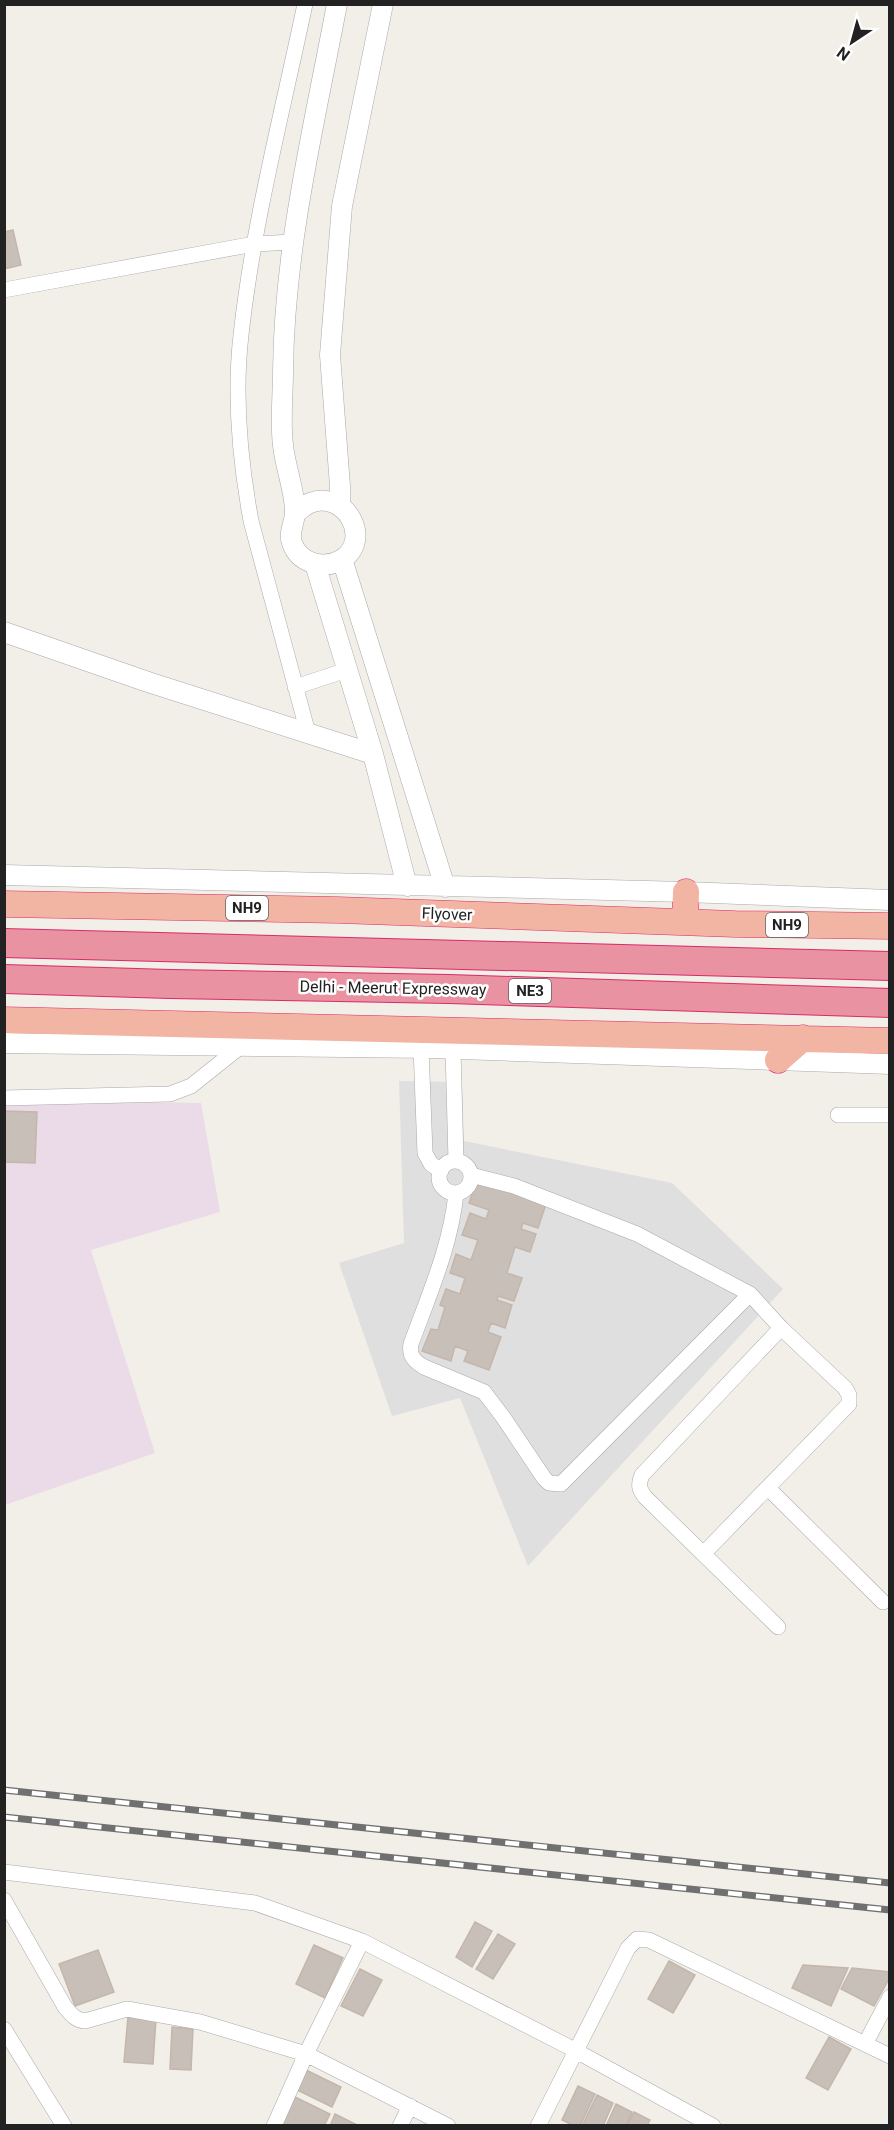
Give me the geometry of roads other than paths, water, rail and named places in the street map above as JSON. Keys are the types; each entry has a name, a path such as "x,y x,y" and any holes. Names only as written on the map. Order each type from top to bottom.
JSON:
{"highway":[{"path":"685,922 686,892"},
{"name":"Flyover","path":"4,904 326,910 685,922 890,926"},
{"name":"NE3","path":"4,943 890,966"},
{"name":"Delhi - Meerut Expressway","path":"4,979 449,988 890,1003"},
{"path":"4,1020 157,1024 512,1041 803,1038 890,1041"},
{"path":"778,1060 803,1038"}],"street":[{"path":"305,4 254,244 240,337 238,415 251,521 308,733"},
{"path":"295,513 310,503 325,500 340,505 349,514 354,525 355,537 351,549 342,559 329,565 315,564 305,560 297,552 292,542 291,532 295,513 282,444 283,349 293,242 337,4"},
{"path":"340,505 330,355 342,206 383,4"},
{"path":"4,290 254,244 293,242"},
{"path":"342,559 445,887"},
{"path":"315,564 373,754 407,886"},
{"path":"4,632 148,682 373,754"},
{"path":"296,687 347,670"},
{"path":"4,875 686,892 890,900"},
{"path":"4,1043 453,1048 512,1041 778,1060 890,1064"},
{"path":"4,1098 180,1092 240,1047"},
{"path":"422,1048 425,1153 431,1164 441,1171"},
{"path":"453,1048 456,1161"},
{"path":"838,1115 890,1115"},
{"path":"456,1161 464,1163 471,1175 468,1187 456,1193 448,1191 441,1184 441,1171 445,1165 456,1161"},
{"path":"471,1175 514,1186 637,1234 750,1293 780,1328 845,1388 849,1395 849,1404 704,1553"},
{"path":"456,1193 454,1216 448,1239 411,1344 412,1357 424,1367 484,1392 549,1483 561,1484 750,1293"},
{"path":"778,1627 645,1497 638,1483 642,1475 780,1328"},
{"path":"768,1488 883,1602"},
{"path":"4,1872 255,1903 282,1911 362,1941 576,2051 713,2126"},
{"path":"4,1900 65,2007 79,2020 85,2021 127,2009 200,2022 306,2054 448,2126"},
{"path":"538,2126 628,1948 637,1939 649,1940 890,2056"},
{"path":"274,2126 306,2054 362,1941"},
{"path":"865,2044 890,1997"},
{"path":"4,2029 64,2126"},
{"path":"400,2126 410,2106"}],"railway":[{"path":"4,1790 890,1883"},
{"path":"4,1817 890,1910"}]}
